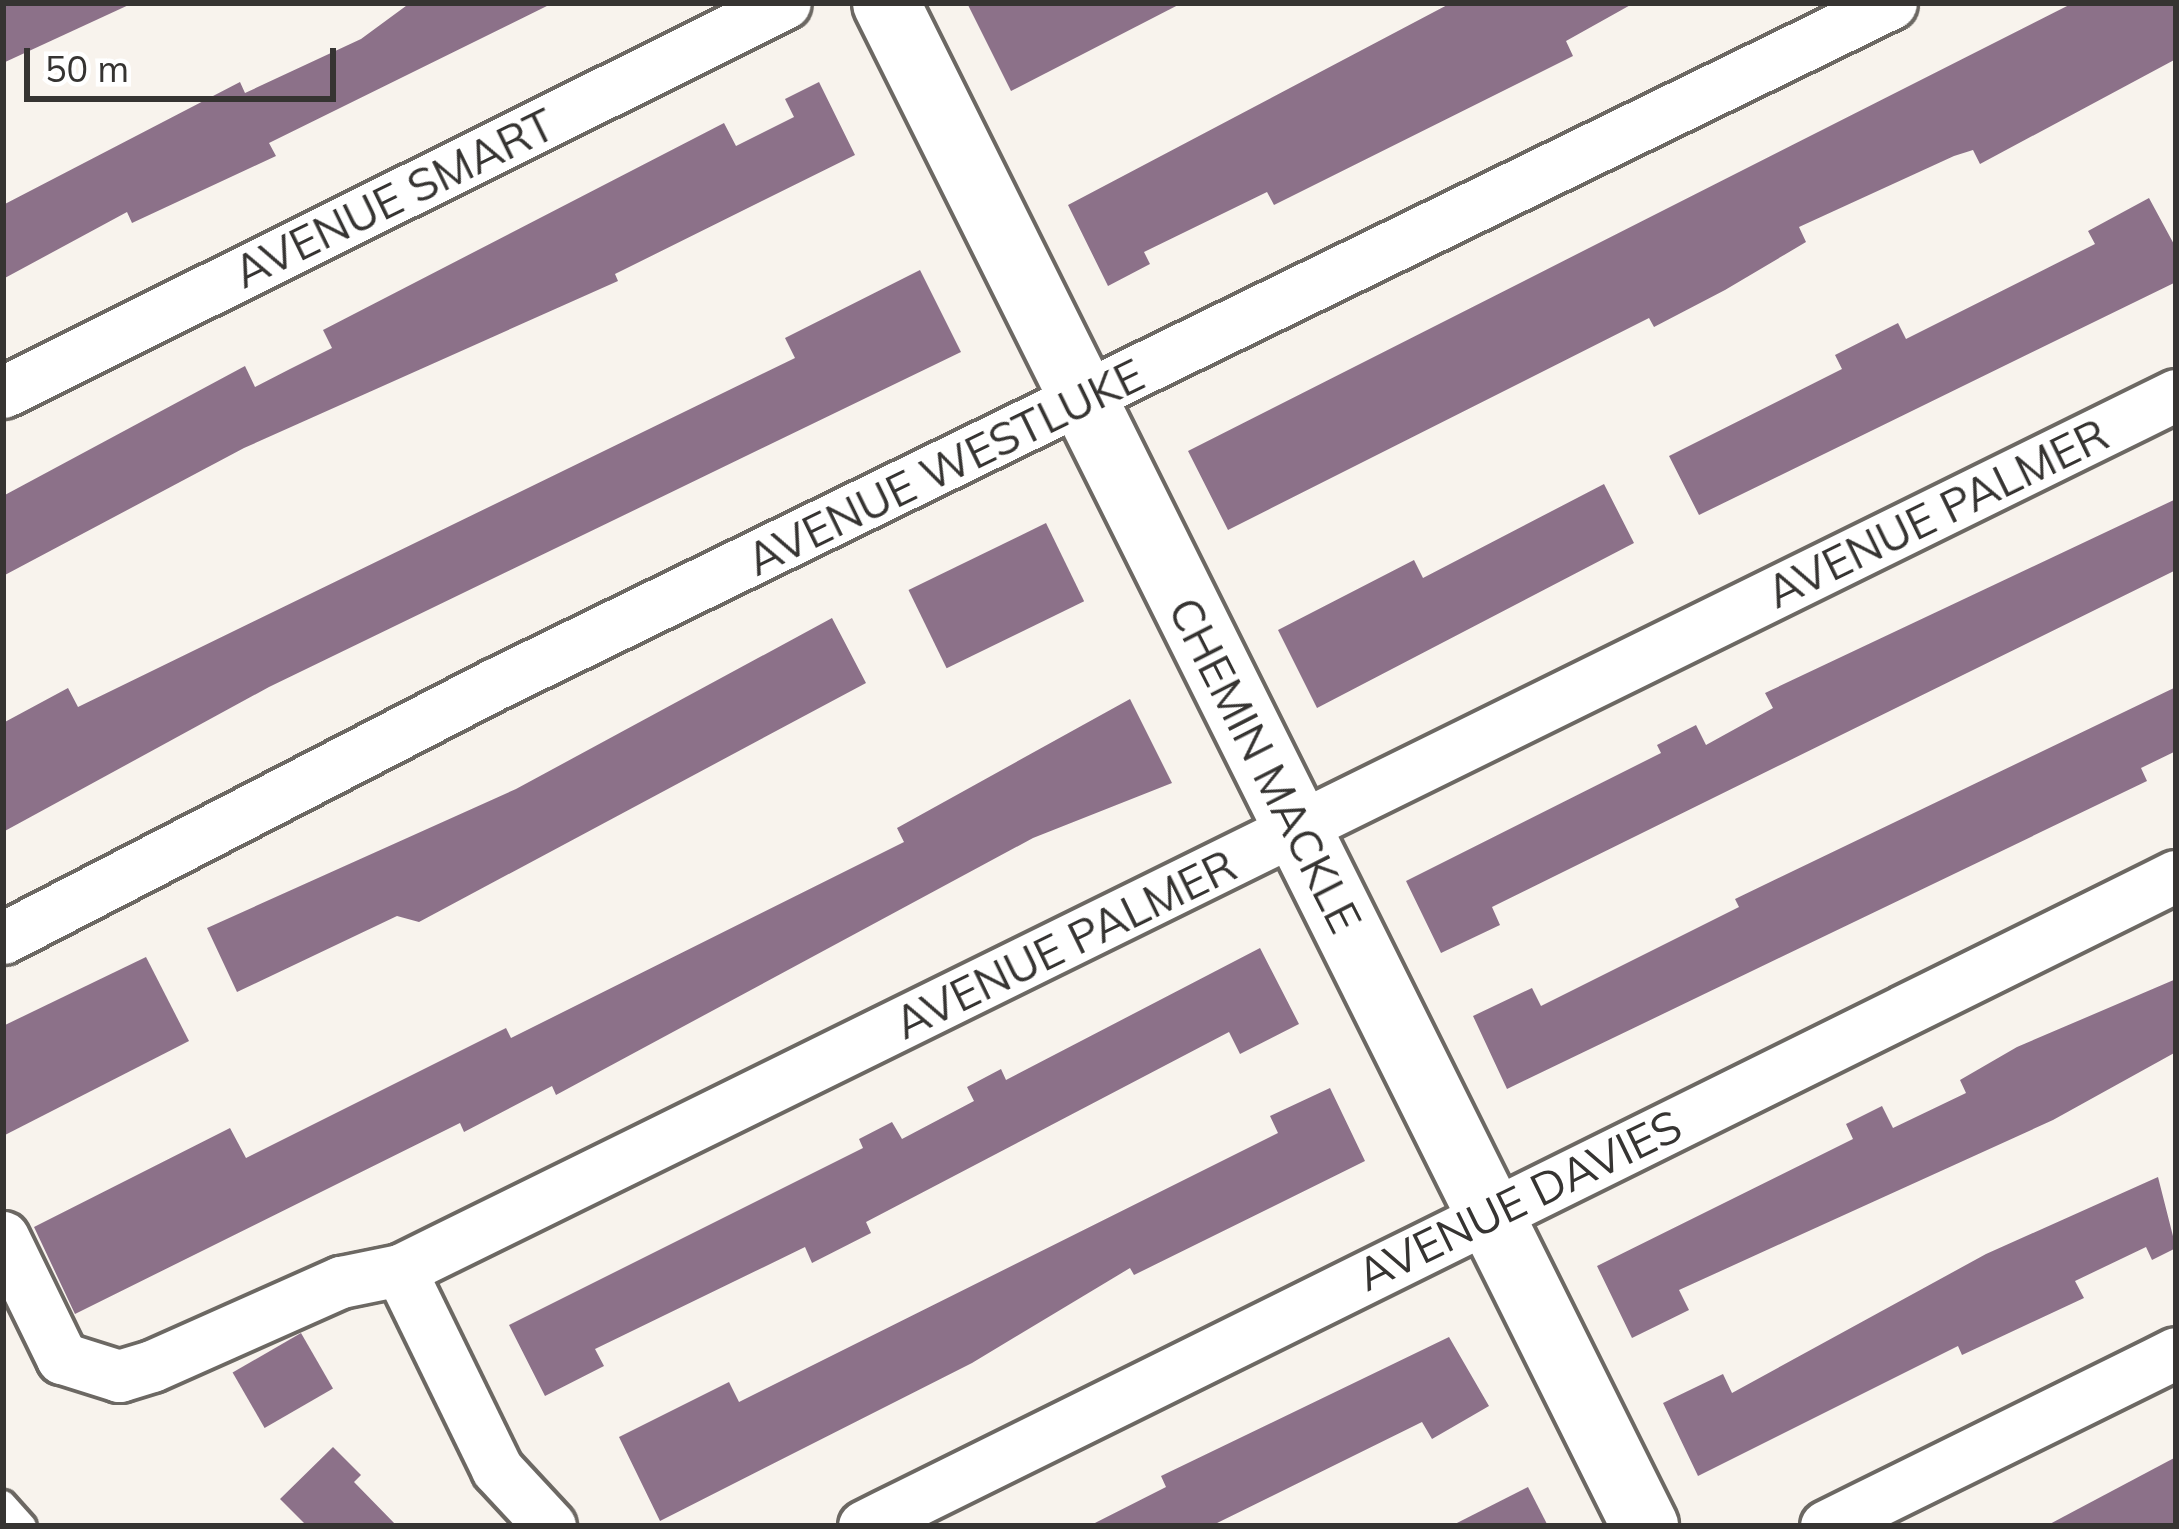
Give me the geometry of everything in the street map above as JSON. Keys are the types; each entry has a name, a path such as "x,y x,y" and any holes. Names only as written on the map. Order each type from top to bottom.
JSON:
{"street":[{"name":"AVENUE SMART","path":"3,392 785,3"},
{"name":"CHEMIN MACKLE","path":"886,3 1645,1526"},
{"name":"AVENUE WESTLUKE","path":"3,938 495,683 1083,402 1891,3"},
{"name":"AVENUE PALMER","path":"3,1237 62,1358 118,1376 341,1282 400,1270 2176,395"},
{"name":"AVENUE DAVIES","path":"863,1526 2176,876"},
{"path":"400,1270 497,1469 550,1526"},
{"path":"1826,1526 2176,1353"}],"lane":[{"path":"3,1503 24,1526"}],"building":[{"path":"3,3 133,3 3,63"},
{"path":"410,3 553,3 269,143 276,156 132,223 127,212 3,279 3,205 240,82 245,93 361,39"},
{"path":"967,3 1182,3 1011,91"},
{"path":"1451,3 1634,3 1566,41 1573,56 1274,205 1267,192 1144,252 1150,264 1108,286 1068,205"},
{"path":"2073,3 2176,3 2176,59 1980,164 1973,150 1954,156 1799,227 1806,242 1725,290 1654,327 1649,318 1228,530 1188,451"},
{"path":"819,82 855,155 615,274 618,281 244,448 3,576 3,496 245,366 255,387 332,348 323,330 724,123 736,146 794,117 785,99"},
{"path":"2149,198 2176,248 2176,282 1699,515 1669,456 1842,369 1835,355 1898,323 1906,339 2095,244 2088,231"},
{"path":"920,270 961,352 269,687 3,832 3,723 68,688 78,707 795,358 785,338"},
{"path":"1604,484 1634,543 1317,708 1278,630 1414,560 1423,578"},
{"path":"2176,499 2176,570 1492,907 1500,925 1441,953 1406,881 1661,753 1657,745 1696,725 1706,745 1773,708 1765,693"},
{"path":"1046,523 1084,601 947,668 908,590"},
{"path":"832,618 866,683 419,922 397,916 237,992 207,928 516,789"},
{"path":"2176,687 2176,751 2141,768 2147,781 1507,1089 1473,1016 1532,988 1541,1006 1739,907 1735,899"},
{"path":"1130,699 1172,783 1033,838 556,1095 552,1086 464,1132 460,1123 75,1314 34,1227 230,1128 246,1158 506,1028 511,1038 904,842 897,828"},
{"path":"1260,948 1299,1024 1240,1054 1229,1032 866,1222 871,1233 812,1263 805,1247 595,1349 604,1366 545,1396 509,1325 863,1148 859,1139 892,1122 902,1139 974,1101 967,1087 1001,1069 1006,1080"},
{"path":"146,957 189,1041 3,1136 3,1026"},
{"path":"2176,979 2176,1052 2053,1120 1679,1290 1689,1310 1632,1338 1597,1266 1853,1139 1846,1124 1882,1106 1893,1128 1966,1093 1960,1080 2017,1047"},
{"path":"1330,1088 1365,1161 1134,1275 1130,1268 972,1363 660,1521 619,1437 729,1382 739,1402 1278,1133 1270,1116"},
{"path":"2158,1177 2176,1248 2152,1260 2146,1247 2075,1281 2084,1298 1962,1355 1958,1346 1698,1476 1663,1403 1723,1374 1732,1393 1986,1254"},
{"path":"301,1333 333,1388 265,1428 233,1372"},
{"path":"1449,1337 1489,1406 1432,1439 1422,1422 1211,1526 1089,1526 1166,1487 1161,1476"},
{"path":"333,1447 361,1475 354,1482 397,1526 307,1526 280,1499"},
{"path":"2176,1457 2176,1526 2046,1526"},
{"path":"1528,1487 1548,1526 1451,1526"}]}
